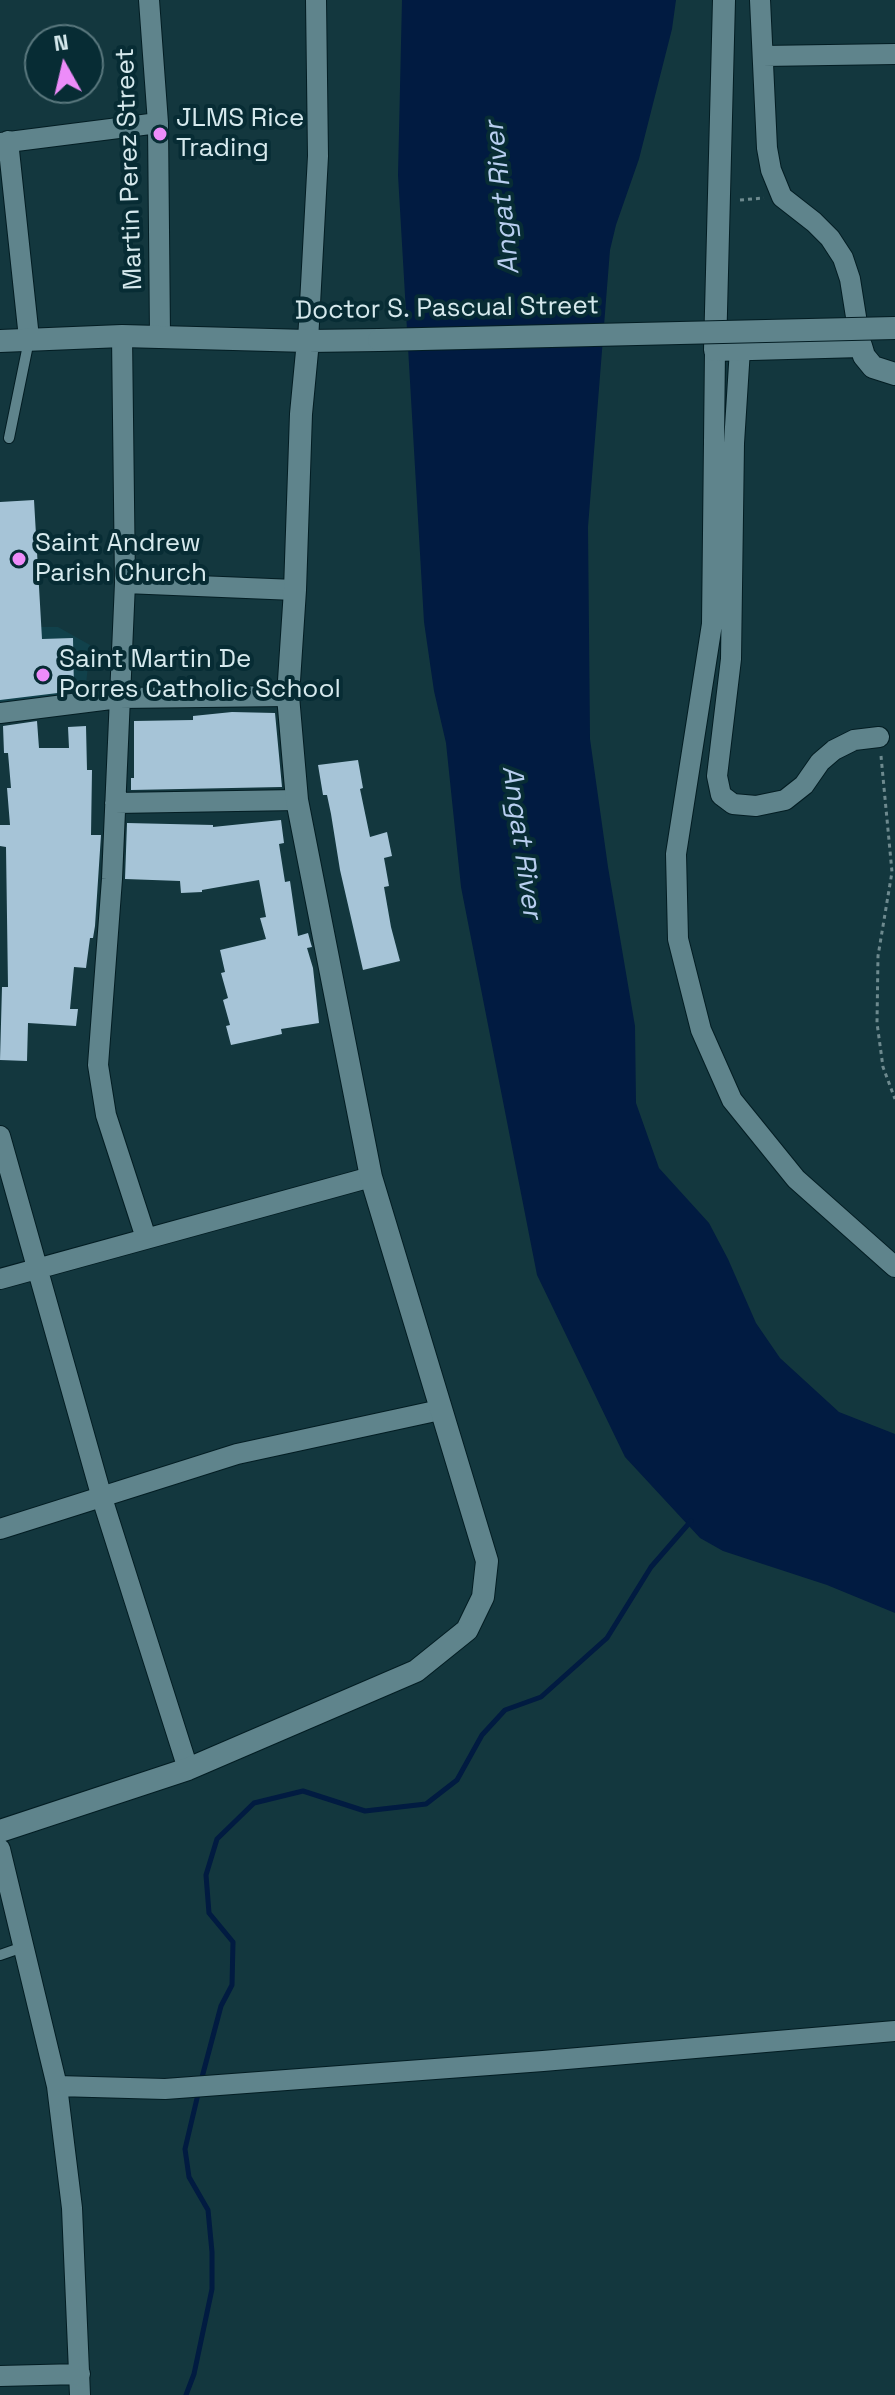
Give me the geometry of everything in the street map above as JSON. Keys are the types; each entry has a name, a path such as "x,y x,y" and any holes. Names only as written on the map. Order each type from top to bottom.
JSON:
{"street":[{"name":"Martin Perez Street","path":"149,0 158,123 160,336"},
{"path":"0,1831 188,1769 416,1671 467,1630 483,1597 487,1561 371,1177 297,800 288,696 301,414 318,156 316,0"},
{"path":"724,0 712,624 676,854 678,939 701,1030 732,1100 796,1179 895,1267"},
{"path":"760,0 767,148 771,170 782,197 814,222 830,238 843,258 850,279 864,356 873,367 895,374"},
{"path":"763,56 895,54"},
{"path":"29,338 4,142 158,123"},
{"name":"Doctor S. Pascual Street","path":"0,341 122,336 379,340 895,328"},
{"path":"122,336 125,583 98,1065 106,1115 146,1238"},
{"path":"715,350 861,346"},
{"path":"740,349 734,443 731,659 717,776 721,795 733,804 756,806 785,800 804,785 820,762 834,750 854,740 879,737"},
{"path":"125,583 295,590"},
{"path":"0,713 119,698 288,696"},
{"path":"115,803 297,800"},
{"path":"0,1136 102,1498 188,1769"},
{"path":"0,1279 371,1177"},
{"path":"0,1529 237,1454 440,1410"},
{"path":"0,1849 57,2086 72,2208 80,2395"},
{"path":"57,2086 165,2089 895,2031"},
{"path":"0,2376 80,2374"}],"lane":[{"path":"9,438 29,338"},
{"path":"0,1955 23,1947"}],"path":[{"path":"720,202 782,197"},
{"path":"879,737 893,871 878,956 877,1023 883,1067 895,1099"}],"shaded area":[{"name":"Saint Martin De Porres Catholic School","path":"0,627 58,627 90,645 84,705 0,711"}],"water":[{"name":"Angat River","path":"402,0 676,0 672,29 639,159 610,250 588,527 590,739 635,1026 636,1103 659,1168 709,1223 756,1323 780,1358 839,1412 895,1434 895,1613 827,1585 723,1551 700,1538 625,1457 537,1275 461,887 446,743 434,691 424,622 398,175"}],"building":[{"path":"34,500 42,639 73,638 74,691 0,700 0,502"},
{"path":"232,712 275,713 282,787 131,790 131,778 134,778 134,721 193,720 193,716"},
{"path":"37,721 39,748 69,748 68,727 86,726 87,770 92,770 91,835 101,835 95,926 86,968 74,967 70,1009 78,1009 76,1026 28,1023 27,1061 0,1060 2,987 8,987 6,847 0,846 0,825 10,825 7,788 11,788 8,753 4,753 3,726"},
{"path":"358,760 363,788 360,789 370,837 387,832 392,856 384,858 389,886 384,887 400,961 363,970 318,765"},
{"path":"281,820 284,843 279,844 285,882 290,881 298,936 308,933 312,947 307,948 313,968 319,1023 281,1029 282,1034 231,1045 226,1026 230,1025 223,1000 228,998 221,973 225,972 220,950 266,939 260,918 266,917 259,880 202,892 181,893 180,881 125,879 127,823 213,827"}],"waterway":[{"path":"201,2081 221,2006 232,1985 233,1942 209,1913 206,1875 217,1839 254,1803 303,1791 365,1811 426,1804 457,1780 482,1735 505,1710 541,1697 607,1638 651,1567 691,1521"},
{"path":"186,2395 194,2374 212,2289 208,2210 189,2177 185,2149 199,2090"}],"place":[{"name":"JLMS Rice Trading","path":"160,134"},
{"name":"Saint Andrew Parish Church","path":"19,559"},
{"name":"Saint Martin De Porres Catholic School","path":"43,675"}]}
